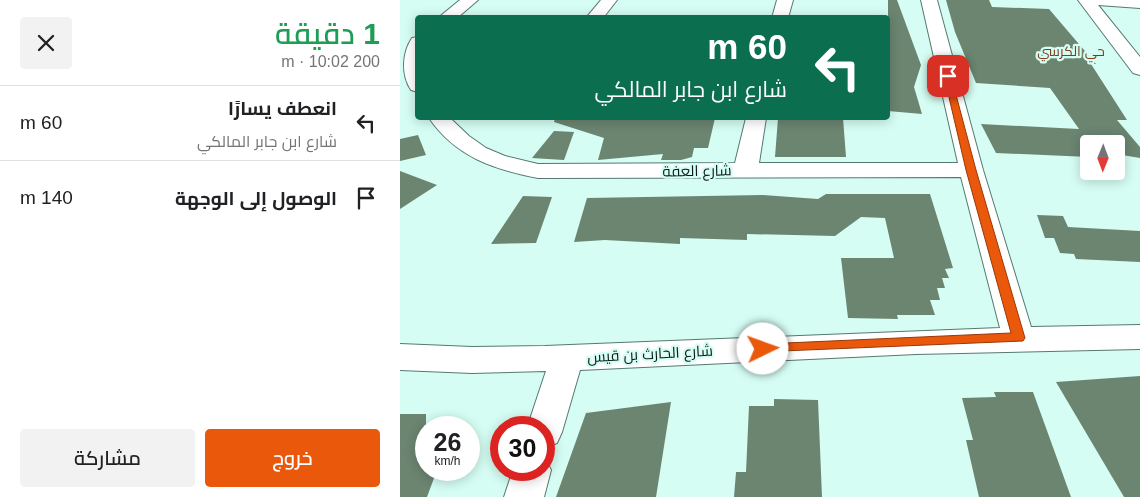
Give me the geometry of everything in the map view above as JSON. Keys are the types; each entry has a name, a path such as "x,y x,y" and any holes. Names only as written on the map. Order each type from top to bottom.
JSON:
{"street":[{"path":"450,15 470,0"},
{"path":"596,15 609,0"},
{"path":"781,15 785,0"},
{"path":"929,0 971,170 1019,338"},
{"path":"1087,0 1140,4"},
{"path":"1087,0 1140,69"},
{"path":"415,50 412,57 415,72"},
{"path":"400,100 415,97"},
{"name":"شارع العفة","path":"442,120 462,142 477,152 501,163 538,171 613,173 746,169 971,170"},
{"path":"746,169 756,120"},
{"name":"شارع الحارث بن قيس","path":"400,356 429,359 567,358 1019,338 1140,337"},
{"path":"549,416 567,358"},
{"path":"524,497 529,481"}],"building":[{"path":"888,0 897,0 921,65 914,87 922,114 890,111 890,15 888,15"},
{"path":"946,0 989,0 992,7 1049,9 1096,64 1091,64 1127,120 1117,120 1140,147 1140,158 1125,156 1125,135 1080,135 1080,157 996,153 981,124 1079,129 1050,88 976,83 955,32"},
{"path":"554,120 715,120 708,148 694,148 692,157 681,160 661,160 663,154 598,160 604,138 554,122"},
{"path":"778,120 843,120 846,157 775,157"},
{"path":"554,131 574,132 564,160 532,158"},
{"path":"418,135 426,155 400,161 400,139"},
{"path":"400,171 437,185 400,209"},
{"path":"826,194 930,194 953,268 945,269 949,278 942,278 945,288 937,288 940,300 930,300 935,315 897,315 898,319 848,318 841,258 894,258 885,218 861,217 835,236 747,234 747,240 680,238 680,244 605,240 574,242 587,198 763,195 818,199"},
{"path":"523,196 552,197 536,243 491,244"},
{"path":"1037,215 1063,216 1068,227 1140,231 1140,262 1076,259 1074,254 1060,253 1054,238 1045,238"},
{"path":"1140,376 1140,497 1124,497 1056,382"},
{"path":"994,392 1033,392 1071,497 979,497 966,440 973,440 962,398 996,397"},
{"path":"774,399 818,400 822,497 734,497 736,472 746,472 749,406 774,406"},
{"path":"671,402 656,497 556,497 586,413"},
{"path":"400,414 426,414 426,416 415,416 415,481 433,481 427,497 400,497"}],"district":[{"name":"حي الكرسي","path":"1071,51"}],"route":[{"path":"763,349 1019,338 971,170 948,76"}]}
